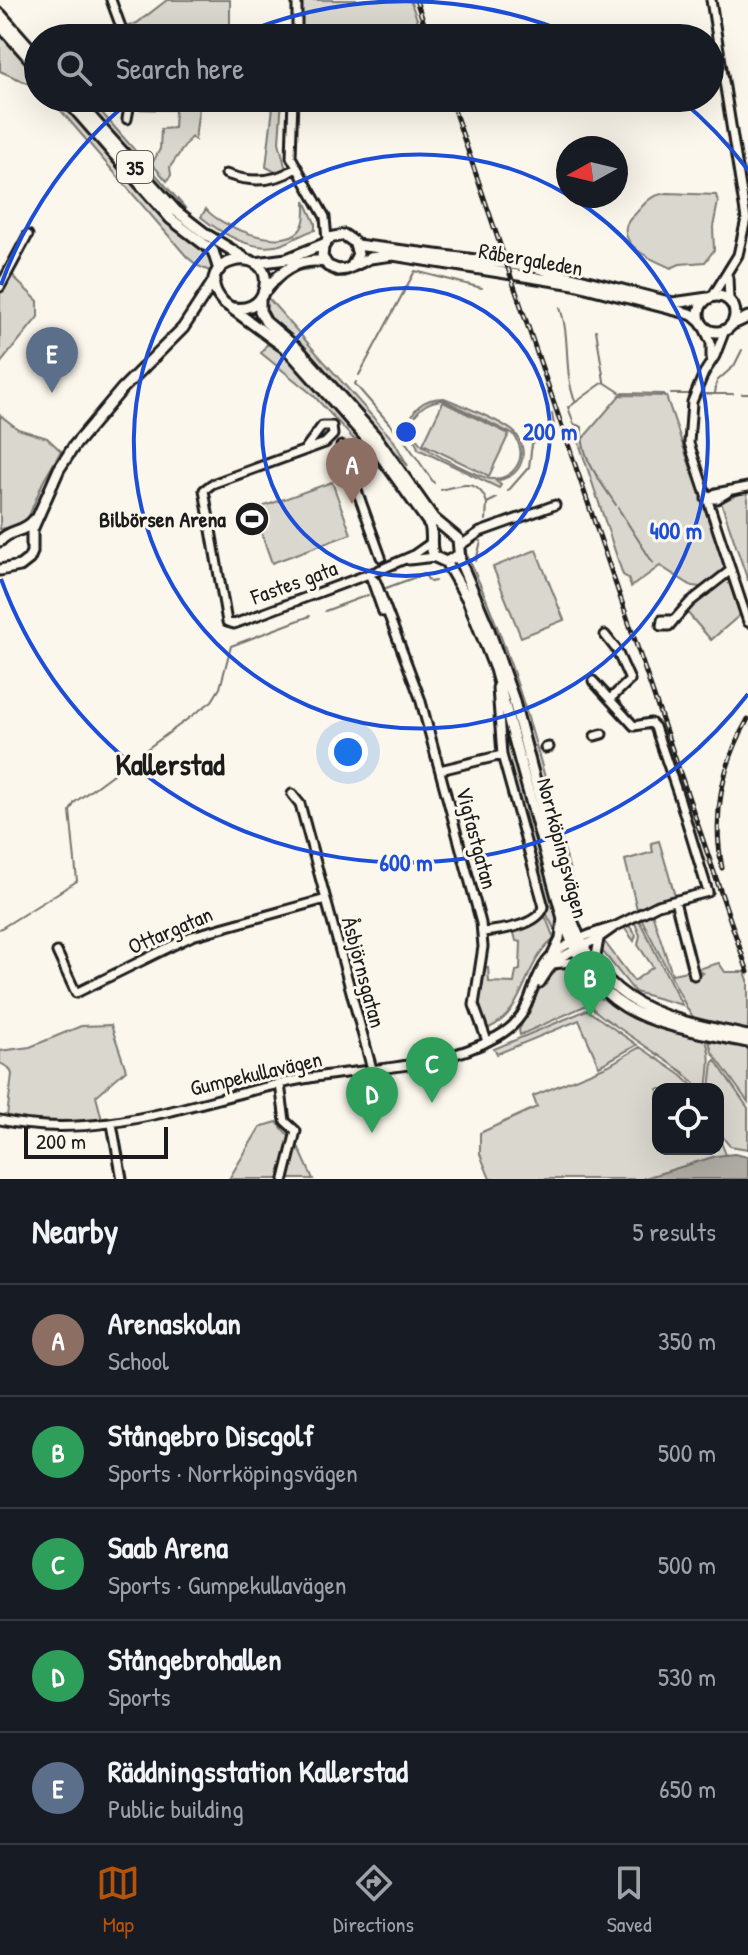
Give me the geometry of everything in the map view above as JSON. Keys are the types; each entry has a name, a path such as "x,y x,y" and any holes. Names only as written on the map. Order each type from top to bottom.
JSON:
{"main road":[{"path":"0,14 24,41"},
{"path":"0,25 24,52"},
{"name":"35","path":"77,112 171,219 213,251 216,290 226,304"},
{"name":"35","path":"87,112 176,211 207,235 250,261"},
{"path":"0,570 27,562 31,556 32,530 55,477 74,446 122,389 204,306 226,304 246,308 288,268 313,261 325,262 338,270 352,266 358,254 356,245 344,235 333,236 287,259 230,261 217,275 192,317"},
{"path":"325,242 322,253 325,262"},
{"name":"Råbergaleden","path":"356,245 533,267 673,303 710,298"},
{"name":"Råbergaleden","path":"352,266 370,258 393,255 542,278 683,312 693,315 702,324"},
{"path":"226,304 288,350 368,440 425,517 432,540 431,550 441,560 460,550 451,533 434,519 376,437 299,350 266,322 260,311 264,278 250,261"},
{"path":"748,308 721,297 710,298 700,309 702,324 713,332 748,317"},
{"path":"728,328 735,314 730,302"},
{"path":"2,537 27,528 39,515"},
{"path":"17,532 28,537 32,544"},
{"path":"432,540 439,534 451,533"},
{"name":"Norrköpingsvägen","path":"460,550 504,671 584,966 603,990 637,1015 674,1027 748,1042"},
{"path":"0,558 12,566"},
{"name":"Norrköpingsvägen","path":"441,560 468,600 495,669 562,915 577,945 628,998 651,1011 676,1020 748,1036"}],"street":[{"path":"111,0 120,24"},
{"path":"297,0 297,24"},
{"path":"711,0 715,24"},
{"path":"710,298 729,271 746,231 744,199 724,78"},
{"path":"127,119 128,112"},
{"path":"292,112 290,143 296,168 325,217 344,235"},
{"path":"226,174 252,180 270,180 296,168"},
{"path":"325,217 325,242"},
{"path":"0,287 28,235"},
{"path":"729,271 730,302"},
{"path":"702,324 712,349 708,367"},
{"path":"728,328 692,402 688,430 692,455 748,622"},
{"path":"341,446 381,557"},
{"name":"Fastes gata","path":"305,449 208,485 204,490 225,620 234,624 414,559 441,560"},
{"path":"706,499 716,493 748,487"},
{"path":"451,533 480,532 555,505"},
{"path":"460,550 480,532"},
{"name":"Fastes gata","path":"373,574 412,556 432,540"},
{"path":"674,620 690,602 731,570"},
{"name":"Vigfastgatan","path":"373,574 420,698 483,932 474,1005 487,1041"},
{"path":"605,635 616,649 630,680 610,699"},
{"path":"483,932 532,920 540,916 544,907 502,755 495,669"},
{"path":"551,960 652,908 708,892 655,727 651,723 634,726 593,681"},
{"path":"440,770 502,755"},
{"name":"Åsbjörnsgatan","path":"292,794 300,804 372,1069"},
{"name":"Ottargatan","path":"57,952 76,993 192,936 326,899"},
{"path":"675,901 694,975"},
{"name":"Gumpekullavägen","path":"0,1122 67,1128 112,1124 280,1084 436,1060 487,1041 512,1026 533,995 541,970 551,960 560,939 562,915"},
{"path":"577,945 599,938 616,926"},
{"path":"598,968 599,938"},
{"path":"551,960 584,966"},
{"path":"280,1084 285,1121 296,1131 284,1179"},
{"path":"112,1124 122,1179"}],"shaded area":[{"path":"167,0 230,0 230,24 134,24"},
{"path":"302,0 410,0 419,24 302,24"},
{"path":"0,33 24,60 24,82 0,71"},
{"path":"62,112 70,112 166,221 204,249 210,256 214,273 187,257"},
{"path":"93,112 101,112 186,209 169,197"},
{"path":"175,112 198,112 195,140 191,137 170,167 171,175 167,181 152,164 160,149 161,129 174,128"},
{"path":"272,112 281,112 279,142 286,170 279,174 266,167"},
{"path":"668,193 716,195 714,250 705,262 671,268 649,258 629,242 626,227 629,220 650,199"},
{"path":"305,201 315,230 272,246 239,241 201,217 206,209 236,229 278,238 299,231 305,217"},
{"path":"13,274 38,301 38,317 0,364 0,292"},
{"path":"265,297 394,441 408,466 304,348 268,318 264,310"},
{"path":"267,344 285,355 389,474 313,395 261,353"},
{"path":"620,395 666,396 725,568 701,587 692,586 660,566 631,587 628,578 623,575 579,443"},
{"path":"444,398 481,414 515,433 523,451 521,463 511,475 496,481 501,485 499,488 418,449 411,431 412,417 419,406","holes":["444,400 514,435 520,449 518,464 507,476 492,479 432,451 419,442 413,427 414,419 422,408"]},
{"path":"443,402 509,434 489,476 423,444"},
{"path":"0,415 18,429 47,438 61,451 43,482 29,516 21,526 0,529"},
{"path":"332,482 351,534 272,563 253,510"},
{"path":"746,491 748,499 748,581 721,502"},
{"path":"467,543 466,553 503,641 532,730 581,913 578,914 514,684 484,603 465,564 463,555"},
{"path":"536,550 564,620 521,637 493,567"},
{"path":"727,576 740,615 711,640 686,611"},
{"path":"502,717 558,919 558,936 546,913 546,901 525,832 529,830 525,813 521,814 506,757"},
{"path":"659,841 675,896 637,909 625,860 653,852 651,843"},
{"path":"652,913 672,974 692,970 694,980 703,973 694,970 719,963 725,972 745,972 748,980 748,1102 712,1052 708,1038 687,1008 641,918"},
{"path":"543,917 554,939 535,962 510,1011 487,1029 478,1007 482,968 488,967 489,982 514,983 516,971 520,970 521,942 516,941 513,929"},
{"path":"638,918 682,1005 635,992 598,949 607,934 627,923 636,935 634,941 623,926 604,941 634,981 653,967 638,945 640,935 634,921"},
{"path":"569,964 587,1005 520,1035 519,1030 544,981"},
{"path":"579,979 585,980 601,999 603,997 663,1026 704,1037 709,1056 708,1083 694,1083 593,1009"},
{"path":"587,1010 637,1045 599,1066 579,1020 497,1054 494,1049"},
{"path":"111,1025 126,1070 96,1096 102,1120 56,1122 7,1117 12,1074 0,1063 0,1051 30,1047 81,1026"},
{"path":"640,1047 690,1083 652,1083 652,1155 724,1155 724,1150 726,1155 642,1179 490,1179 480,1154 480,1133 537,1107 533,1096 609,1065"},
{"path":"715,1060 748,1108 748,1149 730,1146 724,1138 724,1083 711,1083"},
{"path":"277,1122 299,1148 313,1179 229,1179 260,1127"},
{"path":"734,1154 748,1157 748,1179 642,1179 716,1156"}],"waterway":[{"path":"295,271 319,268 336,277 344,277 387,260"},
{"path":"398,261 411,262"},
{"path":"359,375 415,271 482,288"},
{"path":"560,308 575,401"},
{"path":"596,330 604,381"},
{"path":"715,393 717,381 734,366 742,350"},
{"path":"356,382 407,444 434,483"},
{"path":"569,407 604,382 621,393 664,394"},
{"path":"671,394 688,394"},
{"path":"706,394 733,394"},
{"path":"742,394 748,394"},
{"path":"568,407 574,424 582,427 584,449 592,468 616,505"},
{"path":"508,491 529,467 532,444 554,425 552,414"},
{"path":"441,490 462,485 474,486 487,503"},
{"path":"486,520 487,503 497,498"},
{"path":"618,508 653,563"},
{"path":"476,561 481,541"},
{"path":"386,588 424,574 430,582 435,581"},
{"path":"325,611 368,595"},
{"path":"0,929 77,881 70,811 75,802 212,701 220,688 231,646 310,616"}],"railway":[{"path":"416,0 424,24"},
{"path":"455,112 748,972"},
{"path":"722,868 718,829 722,791 732,754 748,719"}],"place":[{"name":"Räddningsstation Kallerstad","path":"52,393"},
{"name":"Arenaskolan","path":"352,504"},
{"name":"Bilbörsen Arena","path":"252,519"},
{"name":"Stångebro Discgolf","path":"590,1017"},
{"name":"Saab Arena","path":"432,1103"},
{"name":"Stångebrohallen","path":"372,1133"}],"district":[{"name":"Kallerstad","path":"170,764"}]}
